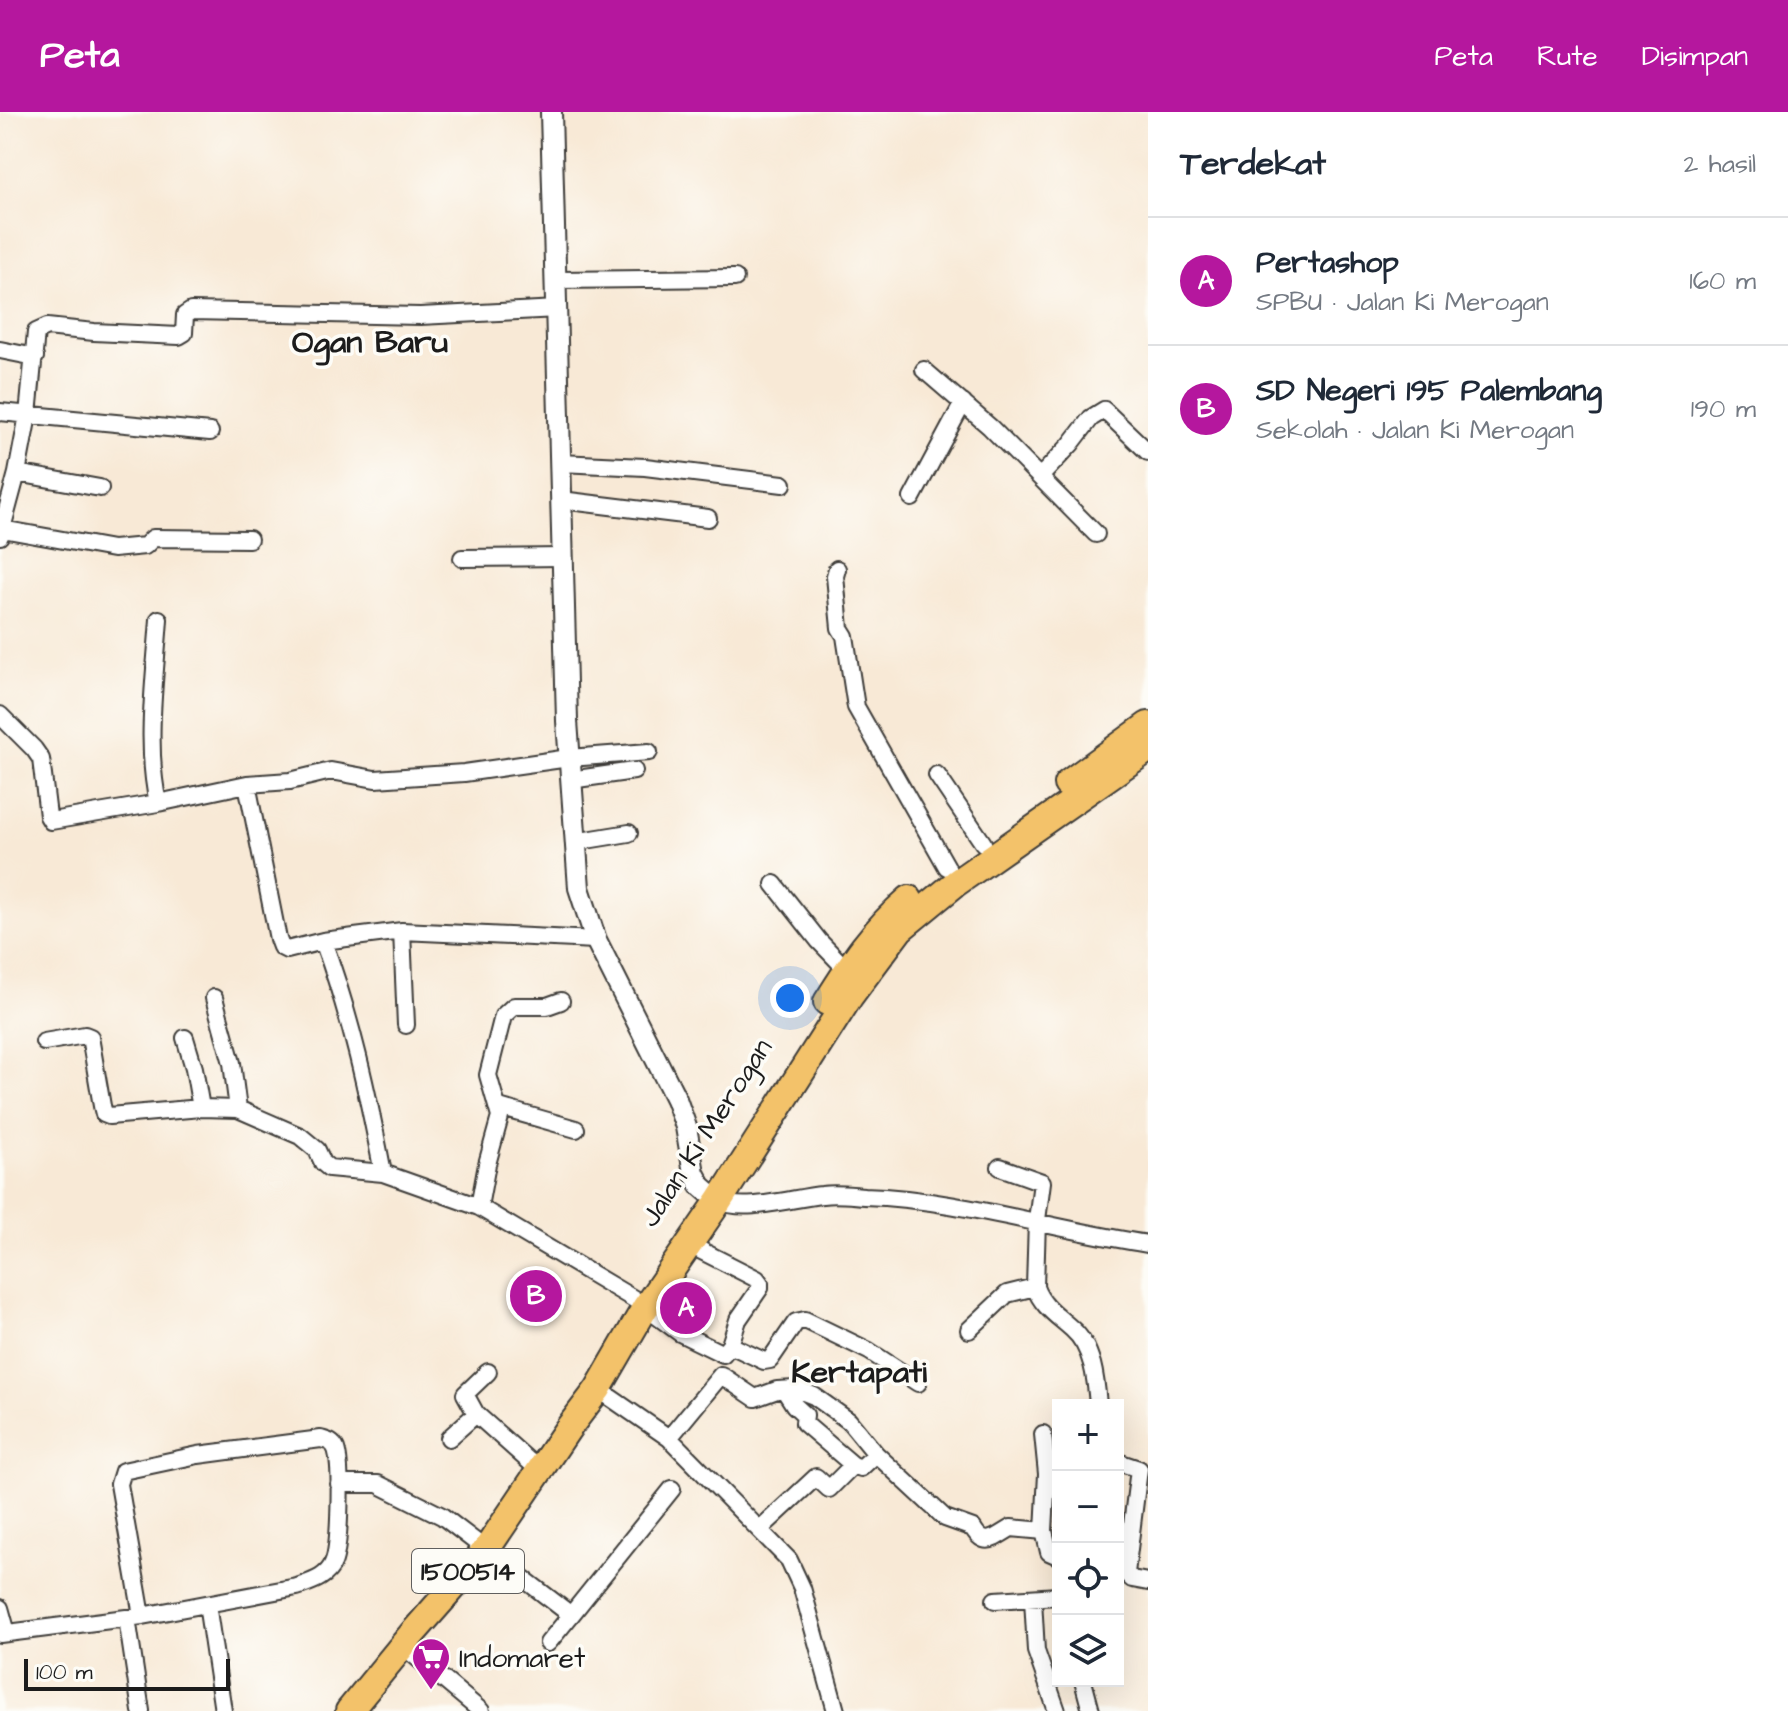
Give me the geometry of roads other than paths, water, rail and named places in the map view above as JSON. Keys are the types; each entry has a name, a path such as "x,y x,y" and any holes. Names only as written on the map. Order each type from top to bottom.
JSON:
{"highway":[{"name":"Jalan Ki Merogan","path":"573,1421 584,1385 683,1244 847,970 882,923 947,867 1148,725"},
{"name":"Jalan Ki Merogan","path":"713,1196 850,996 900,929 956,883 1148,749"},
{"name":"Jalan Ki Merogan","path":"349,1711 402,1645 486,1550 598,1389 640,1304"}],"street":[{"path":"551,112 569,758 579,888 596,940 676,1099 686,1127 694,1173 713,1196 741,1206 825,1194 884,1196 1037,1220 1094,1236 1148,1244"},
{"path":"557,280 735,278"},
{"path":"249,539 153,538 145,546 113,549 1,532 4,505 17,473 28,415 36,332 47,327 179,336 184,333 185,315 191,311 420,316 558,309"},
{"path":"0,350 35,357"},
{"path":"924,370 963,403 1096,534"},
{"path":"912,498 963,403"},
{"path":"1040,477 1091,418 1104,410 1148,452"},
{"path":"0,412 210,432"},
{"path":"560,463 645,467 783,484"},
{"path":"17,473 100,488"},
{"path":"561,509 708,518"},
{"path":"462,558 562,554"},
{"path":"837,569 840,628 845,636 856,707 947,867"},
{"path":"158,803 153,769 153,720 159,619"},
{"path":"0,715 41,759 51,821 247,784 290,781 331,771 375,779 464,773 569,758 649,752"},
{"path":"570,780 634,771"},
{"path":"937,775 983,843"},
{"path":"247,784 281,947 287,950 323,941 402,931 596,940"},
{"path":"574,842 629,833"},
{"path":"774,884 819,941 847,970"},
{"path":"402,931 406,1025"},
{"path":"323,941 362,1064 383,1173"},
{"path":"214,998 232,1063 238,1109"},
{"path":"479,1207 500,1117 488,1075 503,1016 514,1006 547,1006 561,1001"},
{"path":"44,1042 85,1035 90,1037 104,1114 238,1109 300,1136 317,1150 329,1168 383,1173 479,1207 640,1304 680,1333 723,1354 730,1345 738,1320 760,1288 760,1283 683,1244"},
{"path":"185,1038 201,1108"},
{"path":"499,1107 576,1129"},
{"path":"1000,1167 1042,1182 1037,1220 1035,1287 1047,1308 1072,1329 1089,1354 1098,1399"},
{"path":"969,1330 1007,1294 1035,1287"},
{"path":"730,1345 764,1361 770,1360 796,1322 805,1320 869,1351 918,1383"},
{"path":"488,1372 465,1392 476,1414 540,1471"},
{"path":"669,1438 720,1376 755,1398 771,1390 802,1390 831,1406 849,1421 876,1454 945,1518 973,1528 980,1539 996,1538 1011,1528 1044,1531"},
{"path":"598,1389 669,1438 789,1560 802,1588 836,1711"},
{"path":"785,1391 805,1415 804,1423 853,1465 861,1468 876,1454"},
{"path":"449,1438 476,1414"},
{"path":"1043,1434 1047,1474 1044,1531 1052,1553"},
{"path":"0,1608 4,1634 134,1617 315,1581 333,1564 336,1550 339,1484 335,1447 321,1439 198,1455 123,1471 119,1484 134,1617 141,1711"},
{"path":"1124,1463 1135,1466 1139,1474 1126,1573 1132,1579 1148,1582"},
{"path":"760,1529 816,1477 829,1489 853,1465"},
{"path":"339,1484 378,1484 442,1516 571,1615"},
{"path":"548,1643 672,1489"},
{"path":"995,1600 1052,1597"},
{"path":"1033,1599 1036,1651 1057,1711"},
{"path":"207,1604 223,1711"},
{"path":"402,1645 481,1711"},
{"path":"1085,1687 1091,1711"}],"place":[{"name":"SD Negeri 195 Palembang","path":"536,1296"},
{"name":"Pertashop","path":"686,1308"},
{"name":"Indomaret","path":"431,1691"}],"district":[{"name":"Ogan Baru","path":"370,341"},
{"name":"Kertapati","path":"859,1371"}]}
